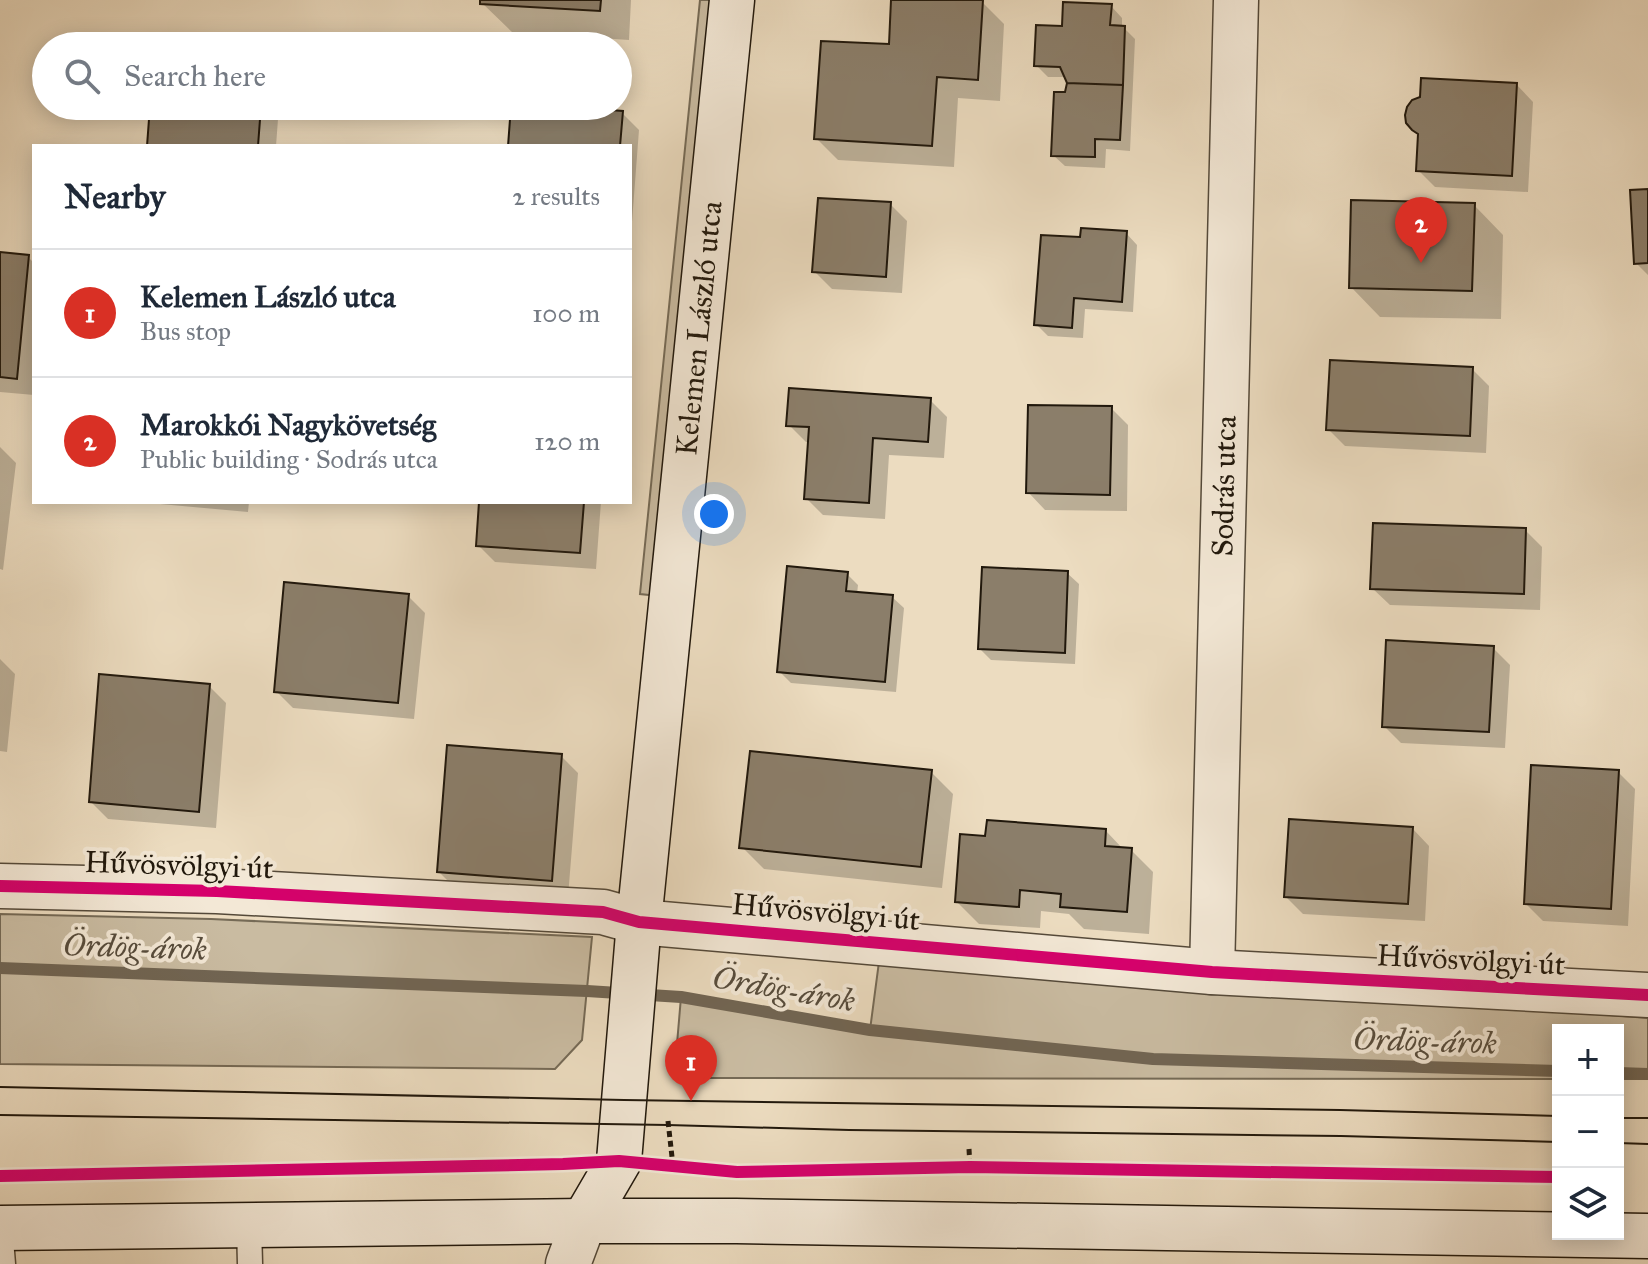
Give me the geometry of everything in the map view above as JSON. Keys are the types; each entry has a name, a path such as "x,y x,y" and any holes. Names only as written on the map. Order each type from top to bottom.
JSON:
{"street":[{"name":"Kelemen László utca","path":"568,1264 584,1221 619,1161 639,922 732,0"},
{"name":"Sodrás utca","path":"1212,972 1236,0"},
{"name":"Hűvösvölgyi út","path":"0,886 217,891 588,911 639,922 1212,972 1648,995"},
{"path":"0,1228 250,1245 584,1221 1648,1236"}],"lane":[{"path":"0,1228 3,1264"}],"path":[{"path":"619,1161 679,1166 668,1125 669,1113"},
{"path":"969,1149 970,1167"},
{"path":"954,1167 985,1167"}],"shaded area":[{"path":"700,0 718,0 658,596 640,594"},
{"path":"0,914 211,919 592,937 582,1040 555,1069 0,1064"},
{"path":"880,954 1648,1018 1648,1079 1624,1079 1624,1024 1552,1024 1552,1079 687,1078 677,1044 681,997 870,1030"}],"building":[{"path":"480,0 601,0 600,11 480,4"},
{"path":"891,0 983,0 978,80 937,77 932,146 814,139 821,41 889,44"},
{"path":"1063,2 1112,4 1110,25 1125,26 1123,85 1067,83 1060,67 1034,66 1036,25 1062,26"},
{"path":"1421,78 1517,83 1512,176 1416,171 1418,134 1406,123 1405,115 1412,100 1420,97"},
{"path":"1067,83 1123,85 1120,140 1095,139 1095,157 1051,156 1054,92 1065,92"},
{"path":"149,120 260,120 258,144 147,144"},
{"path":"510,120 622,120 620,144 508,144"},
{"path":"1648,189 1648,263 1634,264 1630,190"},
{"path":"818,198 891,202 886,277 812,272"},
{"path":"1351,200 1475,203 1472,291 1349,288"},
{"path":"1081,228 1127,231 1122,302 1074,298 1072,328 1034,325 1041,235 1080,237"},
{"path":"0,252 29,255 17,379 0,377"},
{"path":"1330,360 1473,367 1470,436 1326,430"},
{"path":"789,388 931,398 928,442 873,438 869,503 804,499 809,427 786,426"},
{"path":"1028,405 1112,406 1110,495 1026,493"},
{"path":"479,504 584,504 580,553 476,546"},
{"path":"1373,523 1526,528 1524,594 1370,589"},
{"path":"787,566 848,572 846,591 893,595 885,682 777,672"},
{"path":"982,567 1068,571 1065,653 978,649"},
{"path":"284,582 409,594 398,703 274,692"},
{"path":"1386,640 1494,646 1489,732 1382,727"},
{"path":"99,674 210,684 199,812 89,802"},
{"path":"447,745 562,754 552,881 437,872"},
{"path":"750,751 932,770 921,867 739,848"},
{"path":"1531,765 1619,770 1611,909 1524,904"},
{"path":"1289,819 1413,827 1408,904 1284,897"},
{"path":"987,820 1106,829 1105,846 1132,848 1127,912 1060,907 1061,894 1020,890 1019,907 955,902 960,834 985,836"}],"waterway":[{"name":"Ördög-árok","path":"0,968 681,997 870,1030 1153,1059 1552,1071"},
{"name":"Ördög-árok","path":"1624,1073 1648,1074"}],"tram line":[{"path":"0,1087 1552,1116"},
{"path":"0,1115 1552,1142"},
{"path":"1624,1118 1648,1118"},
{"path":"1624,1143 1648,1144"}],"cycle path":[{"path":"0,886 217,891 603,912 639,922 1212,972 1648,995"},
{"path":"0,1176 619,1161 737,1172 970,1167 1552,1177"}],"place":[{"name":"Marokkói Nagykövetség","path":"1421,263"},
{"name":"Kelemen László utca","path":"691,1101"}]}
